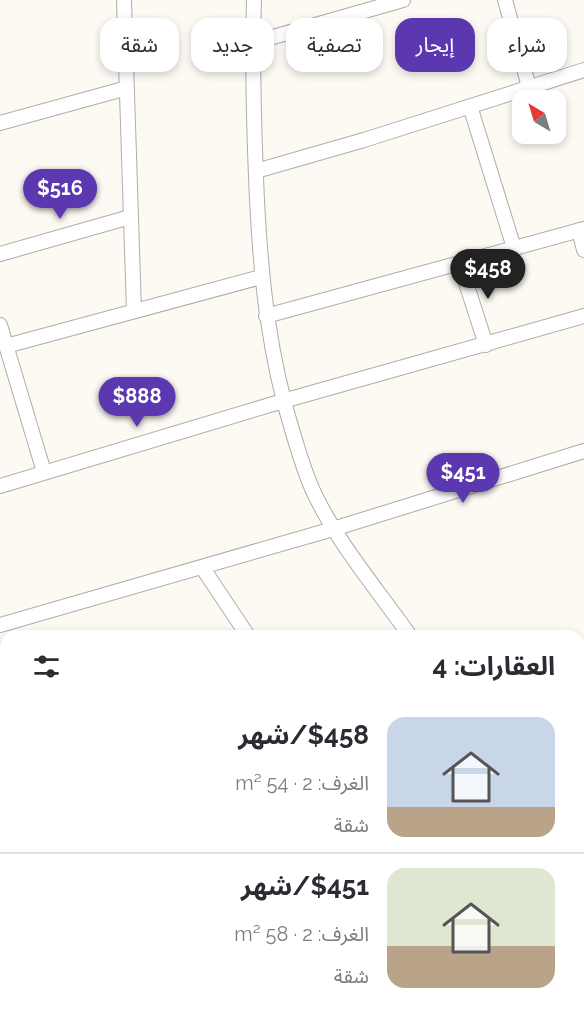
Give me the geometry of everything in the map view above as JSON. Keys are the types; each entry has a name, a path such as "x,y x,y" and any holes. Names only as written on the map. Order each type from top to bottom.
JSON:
{"street":[{"path":"124,0 134,311"},
{"path":"253,18 254,0"},
{"path":"274,37 403,0"},
{"path":"505,0 530,87"},
{"path":"256,171 364,140 584,70"},
{"path":"253,72 261,277 273,360 283,401 313,491 333,529 406,630"},
{"path":"0,123 127,88"},
{"path":"470,106 514,248"},
{"path":"0,254 130,217"},
{"path":"266,316 581,230 584,250"},
{"path":"460,264 486,345"},
{"path":"6,346 261,277"},
{"path":"0,486 283,401 584,316"},
{"path":"0,326 45,472"},
{"path":"0,625 333,529 584,451"},
{"path":"202,567 244,630"}]}
